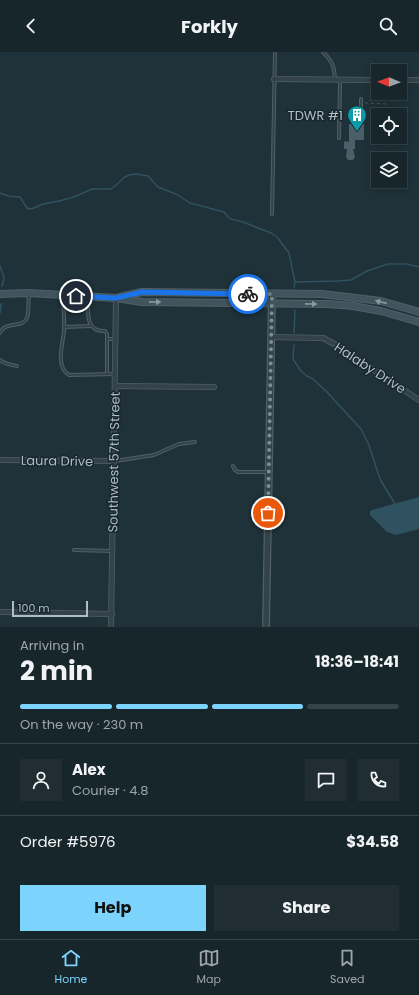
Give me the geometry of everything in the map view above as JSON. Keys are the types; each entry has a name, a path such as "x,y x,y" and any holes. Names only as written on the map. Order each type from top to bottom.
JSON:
{"main road":[{"path":"116,298 142,292 321,294 381,301 419,312"},
{"path":"0,294 29,293 88,296 142,302 328,304 353,306 381,311 419,322"}],"street":[{"path":"274,79 371,80"},
{"path":"407,80 419,80"},
{"path":"266,627 272,294"},
{"name":"Southwest 57th Street","path":"112,627 116,298"},
{"name":"Halaby Drive","path":"271,337 323,338 419,400"},
{"path":"115,386 214,387"},
{"name":"Laura Drive","path":"0,460 114,461"},
{"path":"0,612 112,614"}],"lane":[{"path":"272,214 275,52"},
{"path":"323,52 333,64 337,79 339,138"},
{"path":"361,99 361,113"},
{"path":"0,333 4,327 21,323 27,319 29,293"},
{"path":"63,295 64,327 61,356 63,369 66,373 76,375 115,374"},
{"path":"88,296 88,315 91,326"},
{"path":"64,327 91,326 100,332 105,331 107,334 107,374"},
{"path":"107,339 116,339"},
{"path":"107,354 116,354"},
{"path":"0,360 9,365 17,366"},
{"path":"114,461 154,454 180,444 195,442"},
{"path":"232,466 238,472 269,472"},
{"path":"74,550 113,551"}],"path":[{"path":"365,103 388,104"}],"water":[{"path":"419,497 419,529 396,535 387,532 370,515 370,511 372,510"}],"building":[{"name":"TDWR #1","path":"349,124 364,124 364,140 355,140 355,149 353,149 355,157 353,160 348,160 346,157 347,149 344,149 344,142 349,142"}],"waterway":[{"path":"0,193 8,196 20,197 27,208 30,209 43,204 74,197 92,189 111,189 129,175 136,174 148,176 158,187 178,195 190,203 224,212 231,219 243,222 271,233 277,237 289,253 295,282 351,280 367,271 388,264 407,264 419,267"},
{"path":"0,266 4,278 2,286"},
{"path":"294,287 295,282"},
{"path":"0,313 1,304"},
{"path":"294,333 295,310"},
{"path":"294,345 293,359 301,371 313,379 326,391 361,429 369,445 381,481 395,504"}],"way so far":[{"path":"248,294 272,294 268,513"}],"place":[{"name":"TDWR #1","path":"357,132"}],"route":[{"path":"76,296 116,298 142,292 248,294"}]}
